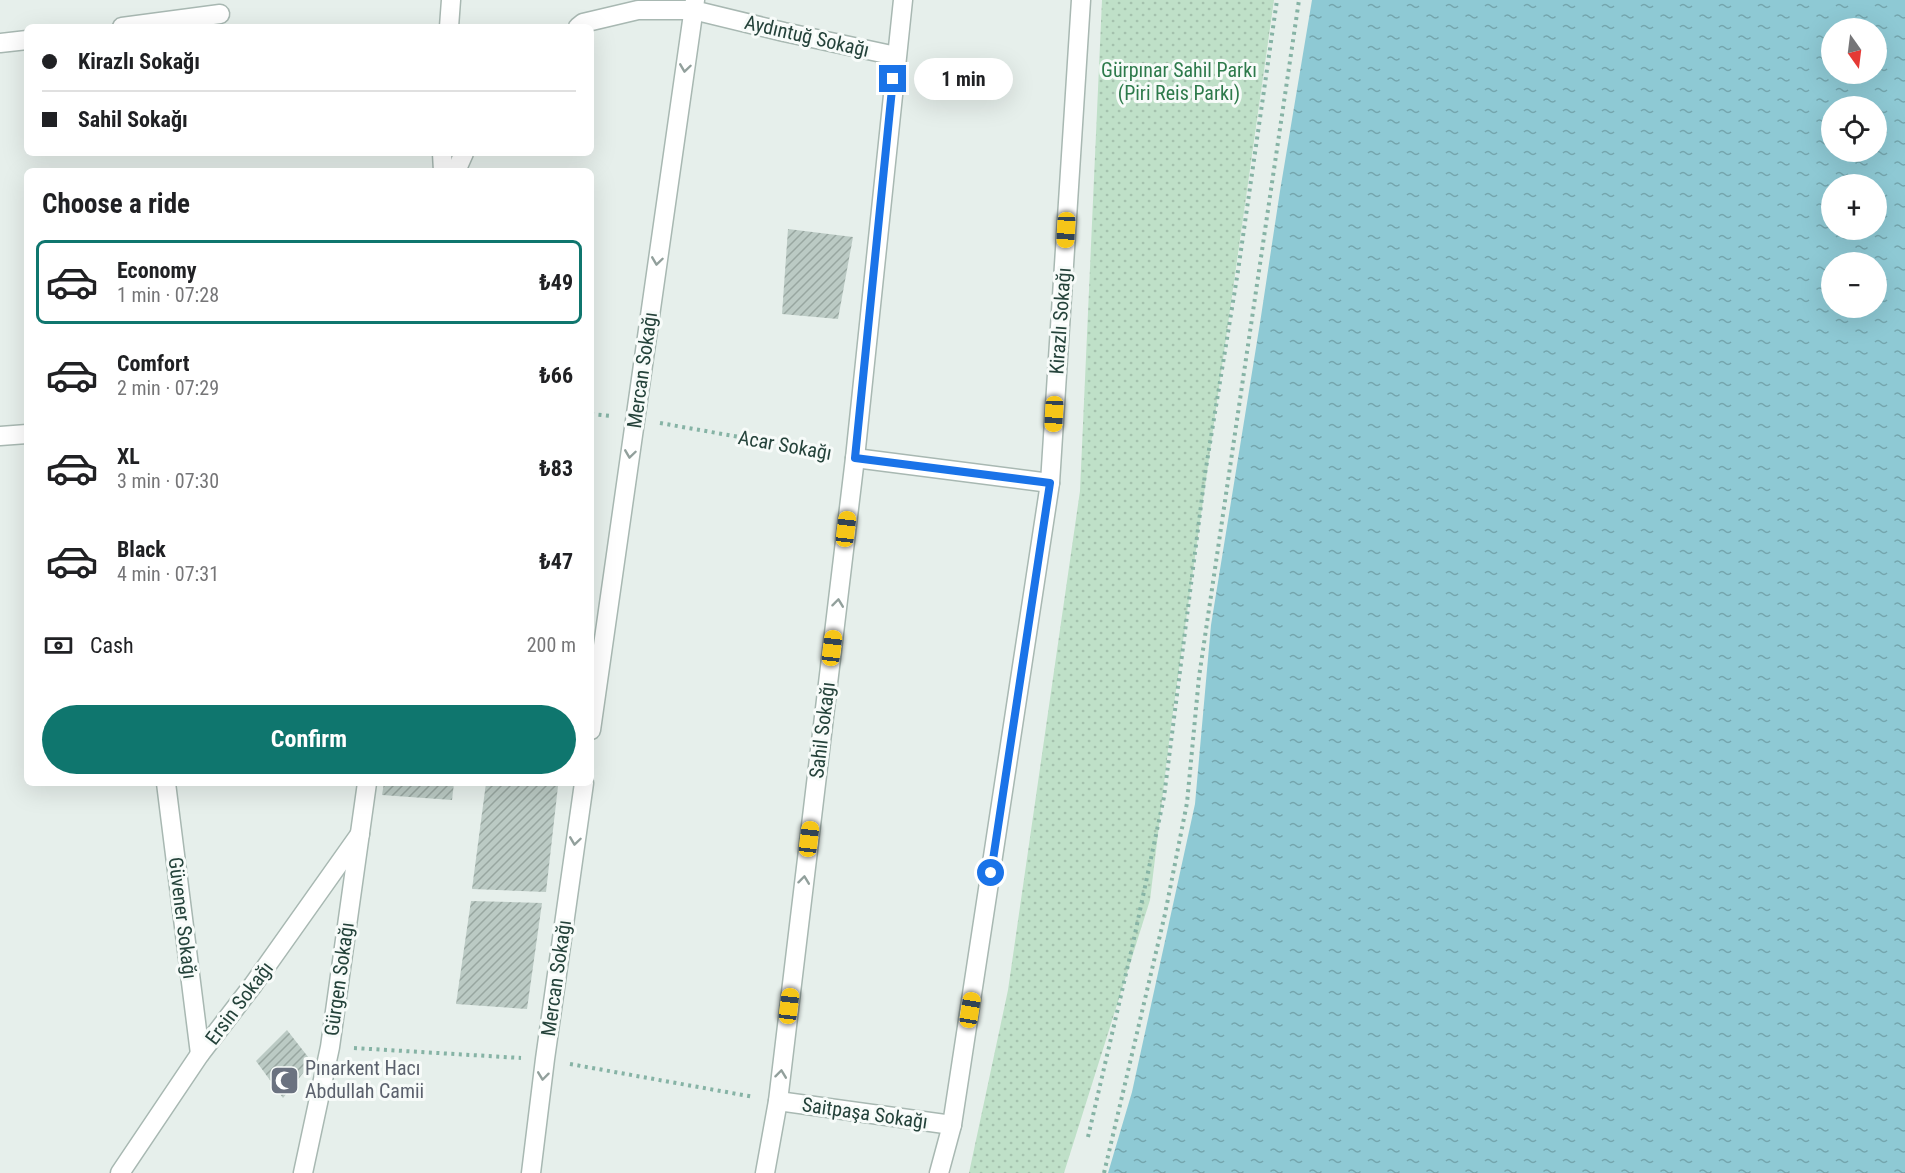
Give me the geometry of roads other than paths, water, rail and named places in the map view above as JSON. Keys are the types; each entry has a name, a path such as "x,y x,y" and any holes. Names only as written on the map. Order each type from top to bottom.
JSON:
{"street":[{"path":"449,24 451,0"},
{"name":"Sahil Sokağı","path":"765,1173 778,1101 855,458 903,0"},
{"name":"Kirazlı Sokağı","path":"939,1173 952,1125 1050,483 1081,0"},
{"name":"Aydıntuğ Sokağı","path":"582,24 638,10 694,5 784,32 896,56"},
{"name":"Mercan Sokağı","path":"594,709 694,5"},
{"path":"145,24 220,14"},
{"path":"0,43 24,40"},
{"path":"0,436 24,434"},
{"name":"Acar Sokağı","path":"855,458 1050,483"},
{"name":"Güvener Sokağı","path":"166,786 200,1054"},
{"name":"Gürgen Sokağı","path":"303,1173 330,1047 367,786"},
{"name":"Mercan Sokağı","path":"531,1173 584,786"},
{"name":"Ersin Sokağı","path":"120,1173 200,1054 253,986 360,834"},
{"name":"Saitpaşa Sokağı","path":"778,1101 952,1125"}],"water":[{"path":"1312,0 1905,0 1905,1173 1108,1173 1132,1092 1195,804 1211,625"}],"place":[{"name":"Pınarkent Hacı Abdullah Camii","path":"284,1080"}],"park label":[{"name":"Gürpınar Sahil Parkı (Piri Reis Parkı)","path":"1179,82"}]}
